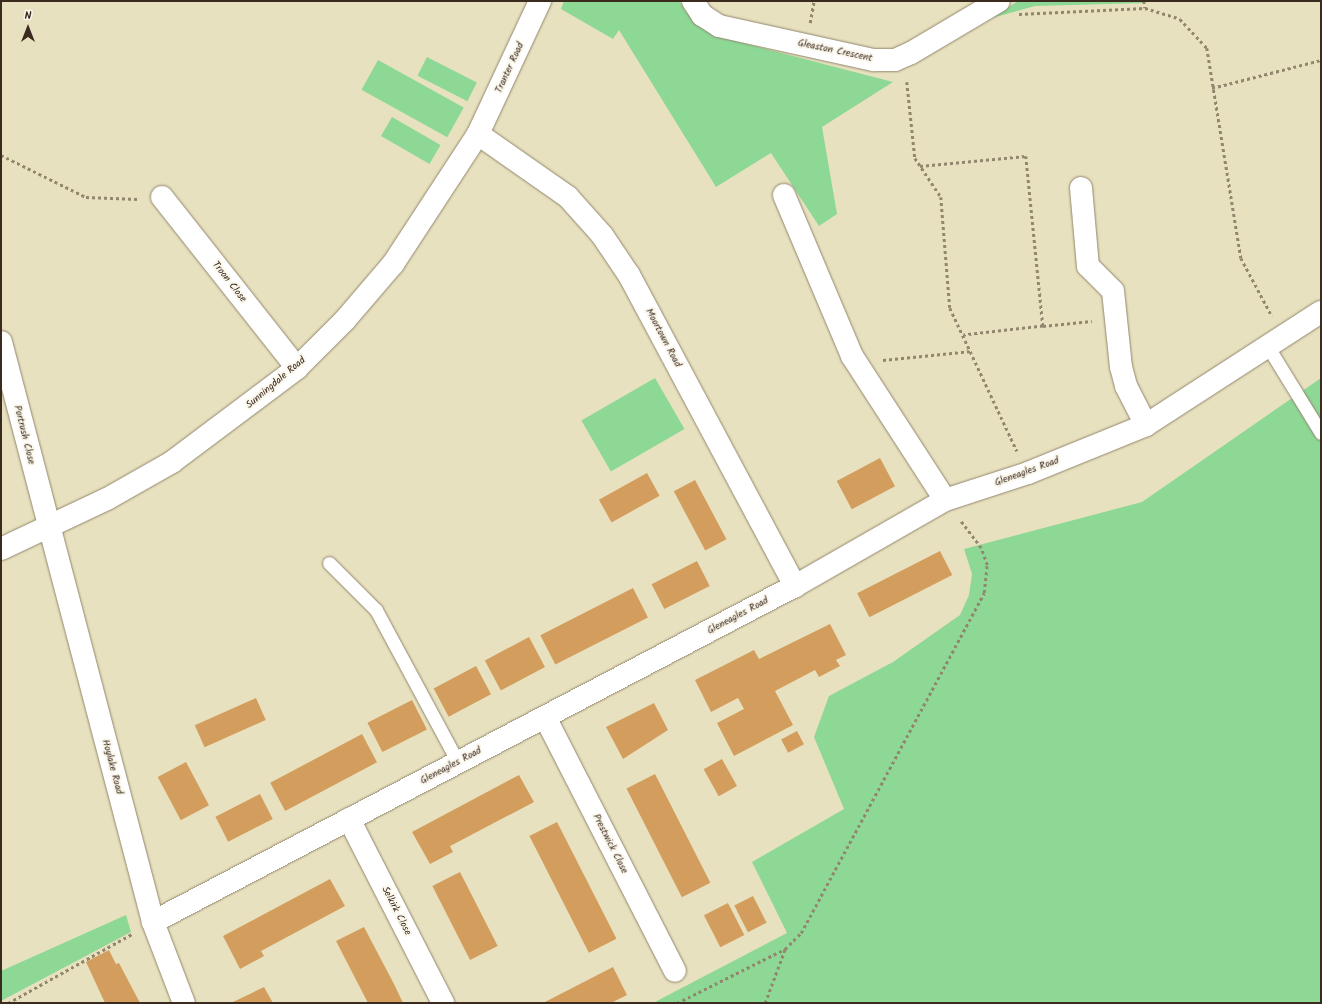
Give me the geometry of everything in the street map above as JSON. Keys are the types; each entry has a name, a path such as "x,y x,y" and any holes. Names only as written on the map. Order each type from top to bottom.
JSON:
{"street":[{"name":"Tranter Road","path":"478,134 540,1"},
{"name":"Gleaston Crescent","path":"693,1 702,15 719,26 874,60 895,60 998,1"},
{"name":"Sunningdale Road","path":"1,549 48,529 172,462 297,368 393,264 478,134"},
{"name":"Moortown Road","path":"478,134 568,197 606,241 629,275 795,586"},
{"path":"1081,188 1088,266 1113,291 1126,386 1146,424"},
{"path":"784,194 857,363 945,500"},
{"name":"Troon Close","path":"162,197 297,368"},
{"name":"Gleneagles Road","path":"153,922 795,586 945,500 1028,474 1146,424 1321,312"},
{"name":"Portrush Close","path":"1,342 48,529"},
{"name":"Hoylake Road","path":"48,529 153,922 184,1003"},
{"name":"Prestwick Close","path":"545,717 675,971"},
{"name":"Selkirk Close","path":"349,819 443,1003"}],"lane":[{"path":"1276,342 1321,433"},
{"path":"329,563 376,610 458,762"}],"path":[{"path":"1144,1 1145,8"},
{"path":"1013,16 1038,11 1145,8 1180,19 1207,48 1212,88 1241,258 1276,342"},
{"path":"895,60 906,82 916,158 941,198 950,308 972,350 1028,474"},
{"path":"1212,88 1321,60"},
{"path":"1,155 86,197 130,200 162,197"},
{"path":"920,166 1026,156 1043,326"},
{"path":"964,335 1116,319"},
{"path":"857,363 972,350"},
{"path":"677,1003 785,948 801,933 984,593 987,565 981,548 945,500"},
{"path":"8,1003 153,922"},
{"path":"765,1003 785,948"}],"green space":[{"path":"564,1 679,1 693,21 716,36 893,82 822,127 837,214 819,226 771,153 716,187 619,30 613,39 561,9"},
{"path":"1018,1 1144,1 1144,3 1035,6 992,18"},
{"path":"427,57 477,82 467,101 417,76"},
{"path":"378,60 464,108 447,137 362,90"},
{"path":"392,117 440,145 429,164 381,136"},
{"path":"655,378 684,429 611,472 581,420"},
{"path":"1321,378 1321,1003 653,1003 787,933 752,862 844,809 814,737 829,696 893,662 960,615 969,595 972,574 964,549 1142,502"},
{"path":"126,915 131,932 1,1001 1,971"}],"building":[{"path":"880,458 895,486 852,509 837,481"},
{"path":"647,473 660,496 612,522 599,500"},
{"path":"695,480 726,539 705,550 674,491"},
{"path":"940,551 952,575 869,617 857,593"},
{"path":"697,561 710,586 664,609 652,584"},
{"path":"633,588 648,617 555,665 540,635"},
{"path":"830,624 846,655 836,660 840,666 819,677 815,670 775,691 793,725 734,756 717,723 744,709 738,698 711,712 695,680 754,650 759,659"},
{"path":"529,637 545,667 501,690 485,660"},
{"path":"476,666 491,694 449,717 434,689"},
{"path":"256,698 266,720 205,747 195,725"},
{"path":"412,700 427,729 382,752 367,723"},
{"path":"654,703 668,730 623,759 606,727"},
{"path":"797,731 804,744 788,753 781,739"},
{"path":"362,734 377,762 285,811 270,783"},
{"path":"722,759 737,786 719,796 704,769"},
{"path":"186,762 209,805 181,820 158,777"},
{"path":"655,774 710,883 682,897 626,789"},
{"path":"519,775 534,802 450,846 453,852 430,864 412,832"},
{"path":"260,794 273,819 228,842 215,817"},
{"path":"557,822 616,939 589,953 529,836"},
{"path":"460,872 498,946 470,960 432,886"},
{"path":"330,879 345,906 261,951 264,956 240,969 223,936"},
{"path":"753,896 767,923 748,932 734,906"},
{"path":"728,903 744,935 720,947 704,915"},
{"path":"364,927 403,1003 368,1003 336,941"},
{"path":"109,950 116,964 119,963 140,1003 105,1003 86,962"},
{"path":"613,967 627,995 611,1003 543,1003"},
{"path":"264,987 273,1003 231,1003"}]}
